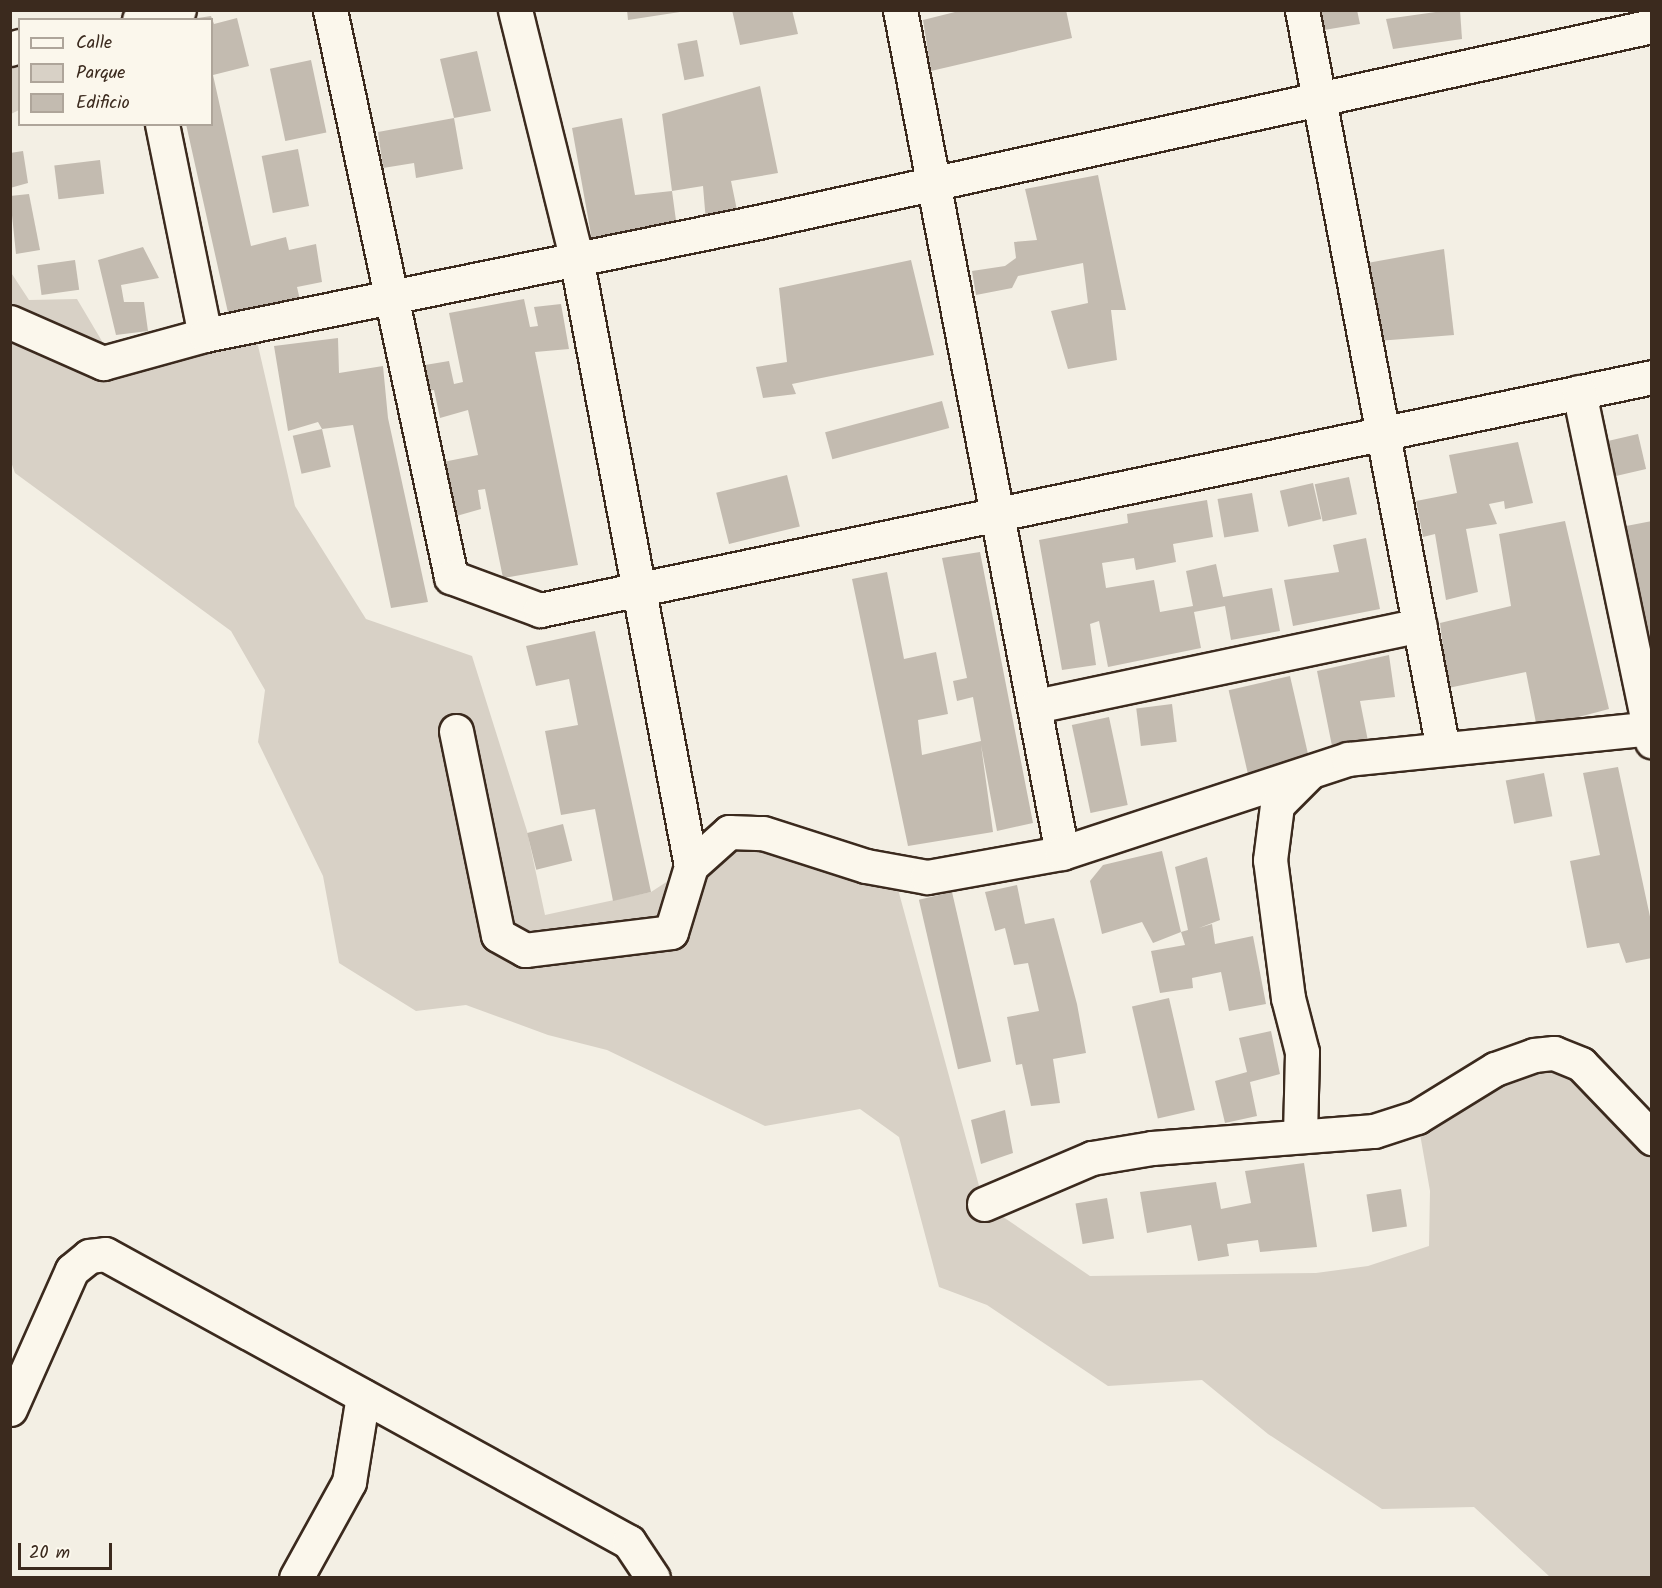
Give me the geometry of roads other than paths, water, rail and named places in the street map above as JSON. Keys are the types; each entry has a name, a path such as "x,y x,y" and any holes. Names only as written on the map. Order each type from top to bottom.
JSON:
{"street":[{"path":"143,18 179,10"},
{"path":"330,10 451,577 540,610 1652,377"},
{"path":"456,731 498,935 525,950 671,932 691,866 642,590 576,256 515,10"},
{"path":"900,10 936,182 1000,514 1062,853"},
{"path":"1302,10 1322,101 1381,434 1443,748"},
{"path":"10,322 103,363 205,335 1322,101 1652,26"},
{"path":"162,126 205,335"},
{"path":"691,866 729,832 763,832 866,866 927,877 1062,853 1348,759 1443,748 1517,745 1651,732 1579,392"},
{"path":"1036,706 1420,625"},
{"path":"1300,1135 1302,1052 1288,998 1270,860 1276,805 1311,770"},
{"path":"984,1204 1092,1158 1300,1135 1374,1131 1417,1117 1494,1069 1554,1053 1581,1064 1652,1138"},
{"path":"10,1409 72,1270 89,1256 105,1254 629,1542 642,1572"},
{"path":"296,1578 349,1482 363,1396"}]}
